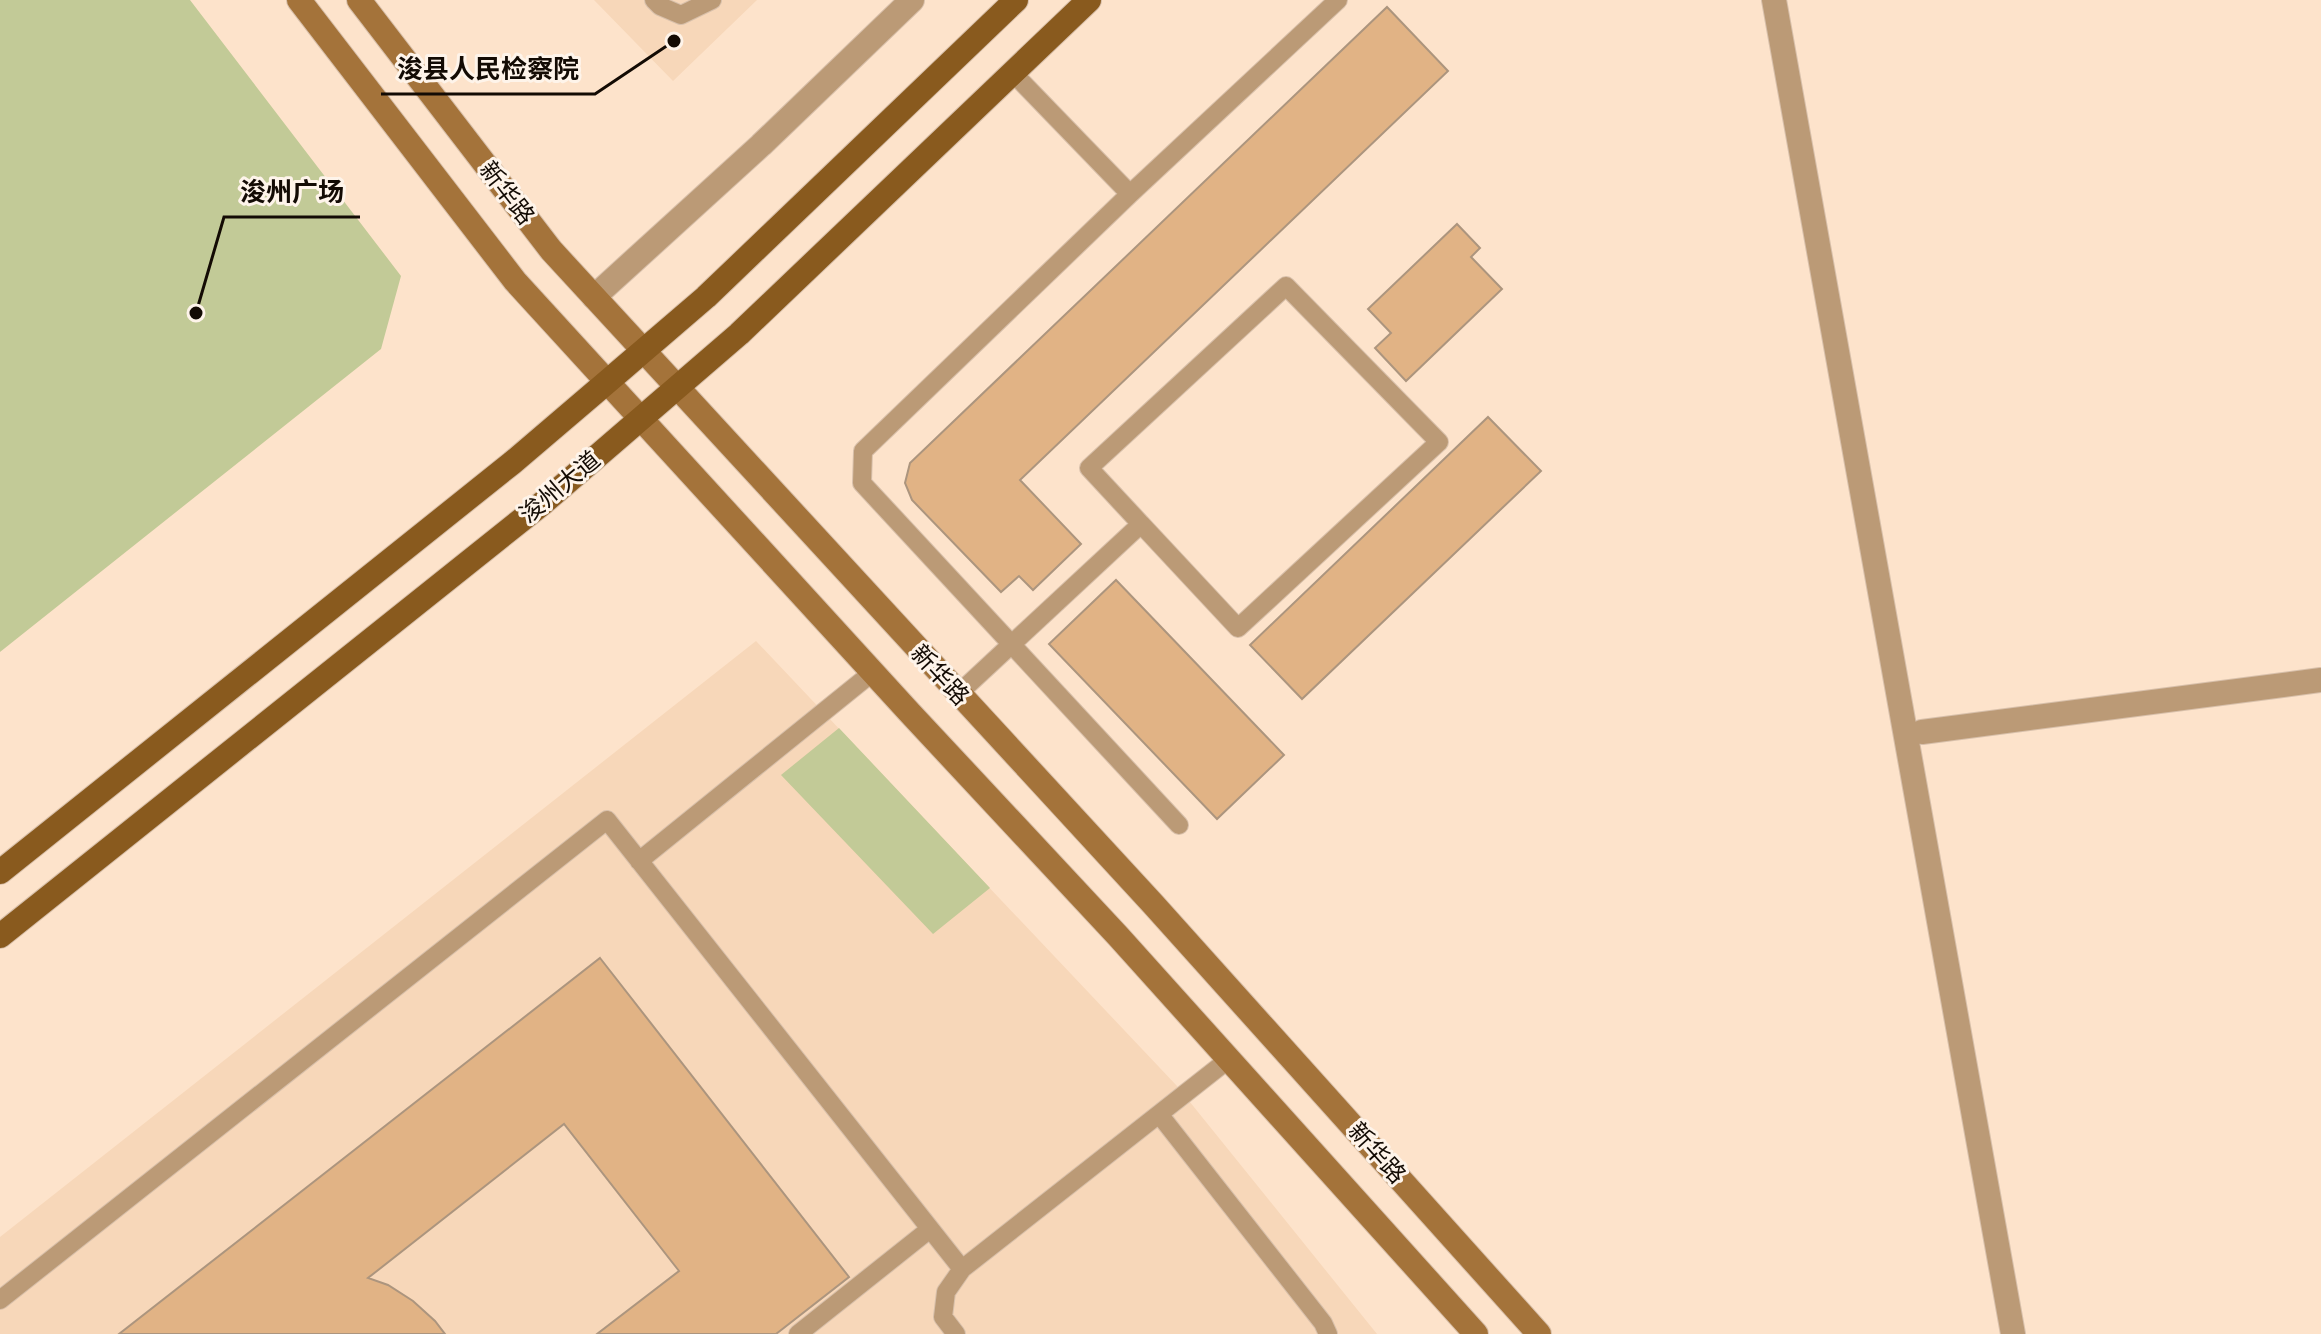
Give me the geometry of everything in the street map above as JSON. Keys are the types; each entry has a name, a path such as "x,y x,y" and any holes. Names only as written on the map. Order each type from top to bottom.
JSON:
{"main road":[{"name":"新华路","path":"299,0 515,281 1229,1059 1476,1334"},
{"name":"新华路","path":"359,0 551,250 1153,904 1539,1334"},
{"name":"浚州大道","path":"0,872 512,463 607,382 706,297 1016,0"},
{"name":"浚州大道","path":"0,936 544,502 739,334 1089,0"}],"street":[{"path":"594,297 761,145 912,0"},
{"path":"1774,0 2013,1334"},
{"path":"1922,732 2321,680"}],"lane":[{"path":"654,0 681,15 712,0"},
{"path":"1179,825 862,483 863,451 1130,194 1338,0"},
{"path":"1013,73 1130,194"},
{"path":"1286,286 1439,442 1238,628 1141,524 1089,468 1286,286"},
{"path":"958,694 1141,524"},
{"path":"639,861 873,672"},
{"path":"0,1300 607,820 962,1269"},
{"path":"956,1334 943,1317 946,1292 962,1269 1229,1059"},
{"path":"1159,1114 1323,1323 1328,1334"},
{"path":"798,1334 930,1229"}],"shaded area":[{"path":"594,0 757,0 673,81"},
{"path":"756,641 1177,1086 1377,1334 0,1334 0,1237"}],"green space":[{"path":"0,0 190,0 401,276 381,349 0,652"},
{"path":"839,728 990,888 933,934 781,775"}],"building":[{"path":"1387,7 1448,71 1020,480 1081,544 1033,590 1019,576 1001,592 912,500 905,483 910,463"},
{"path":"1457,224 1480,248 1471,257 1502,289 1406,381 1375,348 1391,333 1368,309"},
{"path":"1488,417 1541,471 1302,699 1250,645"},
{"path":"1116,580 1284,755 1217,819 1049,644"},
{"path":"600,958 849,1277 776,1334 597,1334 679,1271 564,1124 368,1278 388,1285 413,1301 445,1334 119,1334"}],"place":[{"name":"浚县人民检察院","path":"674,41"},
{"name":"浚州广场","path":"196,313"}]}
